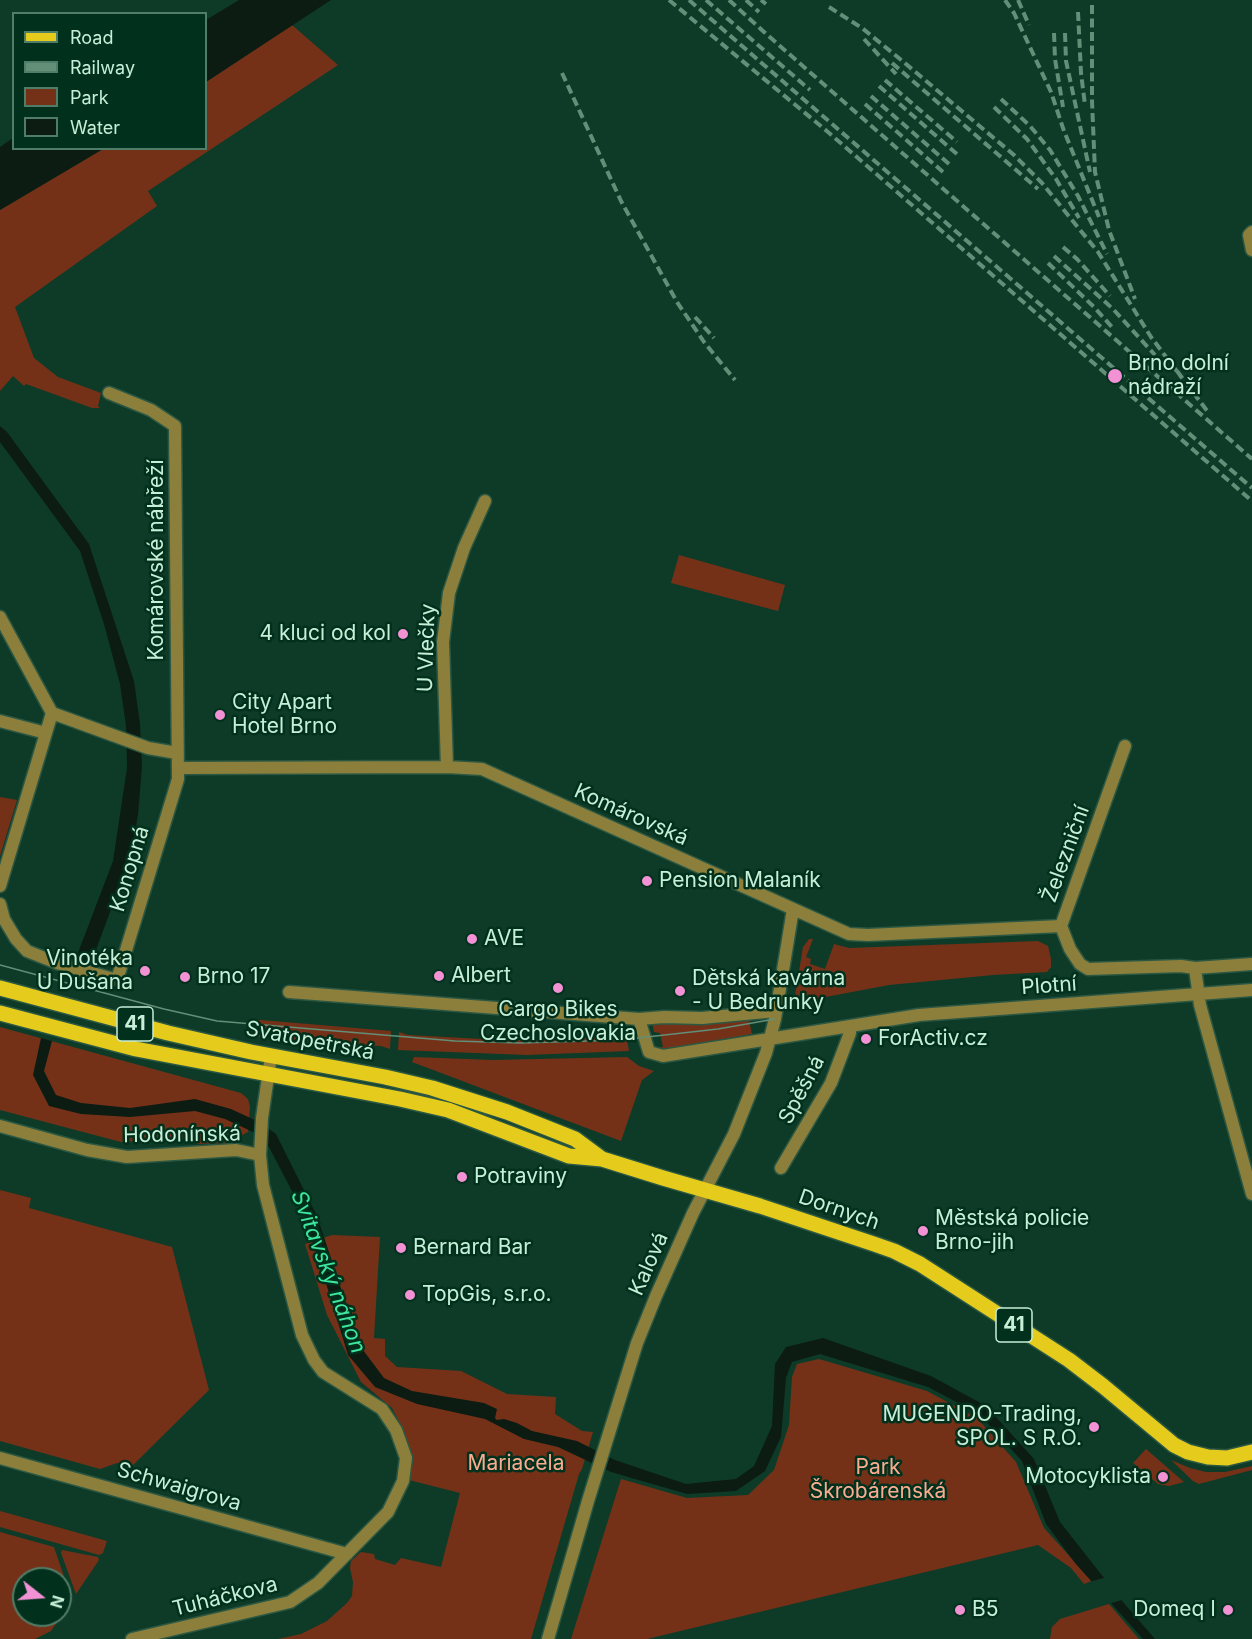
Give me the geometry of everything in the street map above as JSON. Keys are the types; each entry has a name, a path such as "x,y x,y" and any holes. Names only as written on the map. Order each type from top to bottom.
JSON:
{"main road":[{"name":"Svatopetrská","path":"0,988 168,1033 271,1056 385,1077 454,1094 575,1139 602,1159"},
{"name":"Svatopetrská","path":"0,1013 136,1049 365,1093"},
{"name":"Dornych","path":"365,1093 448,1110 569,1156 602,1159 760,1206 908,1257 1078,1367 1164,1438 1182,1449 1208,1457 1221,1458 1252,1452"}],"street":[{"path":"1252,232 1249,235 1252,250"},
{"name":"Komárovské nábřeží","path":"110,393 151,410 175,426 178,768"},
{"name":"U Vlečky","path":"447,767 443,642 449,593 464,548 485,501"},
{"path":"0,617 52,713 148,748 177,753"},
{"path":"0,886 52,713"},
{"path":"0,721 46,733"},
{"name":"Železniční","path":"1088,969 1080,964 1070,950 1061,926 1125,746"},
{"name":"Komárovská","path":"178,768 447,767 482,769 842,932 858,935 1061,926"},
{"name":"Konopná","path":"0,904 4,919 15,939 27,951 57,963 117,980 177,779 178,768"},
{"name":"Kalová","path":"548,1639 594,1481 648,1316 693,1213 734,1134 771,1038 793,909"},
{"name":"Plotní","path":"1088,969 1181,966 1195,968 1252,964"},
{"path":"1195,968 1197,994 1252,1194"},
{"name":"Plotní","path":"850,1026 919,1015 1252,990"},
{"name":"Svatopetrská","path":"289,992 639,1019 702,1018 776,1011"},
{"path":"639,1019 647,1049 657,1056 850,1026"},
{"name":"Spěšná","path":"781,1168 825,1094 841,1060 850,1026"},
{"name":"Tuháčkova","path":"132,1639 290,1602 318,1583 388,1512 403,1481 406,1458 396,1430 382,1409 323,1371 314,1360 302,1335 263,1185 260,1152 262,1118 271,1056"},
{"name":"Hodonínská","path":"0,1126 87,1150 127,1157 236,1150 260,1152"},
{"name":"Schwaigrova","path":"0,1458 347,1554"}],"green space":[{"path":"292,25 338,65 148,191 157,206 15,307 34,358 58,377 101,393 98,406 100,408 92,408 26,384 24,386 13,376 0,391 0,210 101,150 207,150 207,81"},
{"path":"679,555 785,585 778,611 671,583"},
{"path":"0,797 17,800 0,856"},
{"path":"809,939 813,939 806,957 811,959 810,964 825,969 834,944 849,948 1038,941 1048,946 1051,967 1047,972 889,985 799,1002 795,996 803,947"},
{"path":"249,1019 391,1031 390,1049 381,1046 247,1036"},
{"path":"749,1020 752,1034 663,1050 657,1048 663,1047 660,1033 654,1032 652,1023 654,1021 707,1023"},
{"path":"0,1027 241,1093 248,1099 250,1107 248,1132 233,1140 227,1140 227,1143 197,1144 196,1138 121,1142 0,1110"},
{"path":"399,1032 408,1035 501,1040 626,1035 629,1051 527,1055 398,1050"},
{"path":"414,1057 493,1060 627,1057 639,1066 654,1071 642,1080 621,1141 412,1062"},
{"path":"0,1190 31,1198 29,1208 172,1247 209,1390 130,1468 117,1463 100,1469 0,1441"},
{"name":"Mariacela","path":"332,1235 380,1237 374,1338 385,1339 385,1356 397,1367 461,1371 507,1394 556,1397 555,1414 582,1431 593,1432 531,1639 278,1639 301,1634 327,1621 347,1603 352,1596 351,1561 361,1552 374,1554 375,1559 395,1565 401,1558 441,1567 460,1493 409,1480 410,1456 405,1433 392,1408 361,1382 327,1315 305,1244"},
{"name":"Park Škrobárenská","path":"819,1359 927,1391 977,1418 1016,1462 1044,1528 1092,1581 1084,1584 1071,1568 1038,1545 647,1639 571,1639 621,1479 687,1498 748,1495 774,1470 789,1425 792,1377 797,1364"},
{"path":"1146,1449 1184,1482 1169,1486 1158,1484 1133,1463"},
{"path":"1171,1460 1206,1472 1225,1472 1252,1466 1252,1470 1199,1484"},
{"path":"0,1511 107,1541 103,1553 99,1555 0,1527"},
{"path":"0,1532 54,1547 61,1567 12,1567 12,1627 54,1627 51,1631 35,1639 0,1639"},
{"path":"62,1550 98,1557 99,1560 76,1594 72,1583 72,1567 66,1567"},
{"path":"1109,1604 1139,1639 1050,1639 1052,1627 1060,1619"}],"water":[{"path":"239,0 331,0 207,81 207,19"},
{"path":"12,139 12,150 101,150 0,210 0,147"},
{"path":"0,426 7,432 89,544 134,681 140,724 142,766 138,815 131,856 91,963 76,958 113,861 127,768 126,726 120,684 104,624 80,551 0,442"},
{"name":"Svitavský náhon","path":"41,1038 52,1041 44,1071 56,1095 81,1103 130,1108 195,1099 231,1109 257,1121 276,1134 317,1216 360,1346 384,1378 412,1391 484,1403 497,1409 495,1418 497,1420 504,1419 532,1431 577,1441 615,1460 686,1484 736,1479 754,1466 772,1426 775,1364 786,1347 823,1338 931,1376 986,1406 1034,1459 1060,1522 1155,1639 1143,1639 1075,1563 1046,1524 1022,1461 979,1414 928,1387 820,1354 792,1362 786,1378 781,1437 765,1471 736,1491 687,1494 611,1472 558,1447 524,1439 485,1419 417,1404 375,1387 348,1355 306,1218 269,1147 253,1132 225,1119 195,1111 130,1117 81,1114 49,1106 33,1075"}],"pier":[{"path":"1107,1577 1125,1599 1109,1604 1089,1582"}],"tram line":[{"path":"0,965 217,1021 455,1041 521,1043 620,1040 718,1029 775,1019"}],"railway":[{"path":"669,0 828,132 1252,501"},
{"path":"689,0 1252,488"},
{"path":"706,0 810,90"},
{"path":"729,0 1252,459"},
{"path":"746,0 759,12"},
{"path":"761,0 766,4"},
{"path":"1005,0 1014,13 1051,92 1064,131 1099,217"},
{"path":"1018,0 1029,25"},
{"path":"1092,5 1095,172 1109,230 1135,299"},
{"path":"829,7 862,28 900,59 1014,155 1042,183 1098,252 1151,337 1182,378"},
{"path":"1078,12 1085,105"},
{"path":"1054,33 1055,59 1063,107"},
{"path":"1065,33 1066,61 1090,172"},
{"path":"864,39 896,74"},
{"path":"892,63 1038,189"},
{"path":"562,73 621,201 677,302 704,342 735,380"},
{"path":"885,80 957,142"},
{"path":"879,86 958,155"},
{"path":"871,96 949,164"},
{"path":"1001,99 1030,126 1050,150 1078,196 1107,254"},
{"path":"865,104 943,172"},
{"path":"994,107 1027,139 1056,179 1079,218"},
{"path":"1063,247 1110,296"},
{"path":"1054,256 1113,309 1155,355"},
{"path":"1048,263 1112,327"},
{"path":"695,317 714,338"},
{"path":"1177,371 1208,412"}],"place":[{"name":"Brno dolní nádraží","path":"1115,376"},
{"name":"4 kluci od kol","path":"403,634"},
{"name":"City Apart Hotel Brno","path":"220,715"},
{"name":"Pension Malaník","path":"647,881"},
{"name":"AVE","path":"472,939"},
{"name":"Vinotéka U Dušana","path":"145,971"},
{"name":"Albert","path":"439,976"},
{"name":"Brno 17","path":"185,977"},
{"name":"Cargo Bikes Czechoslovakia","path":"558,988"},
{"name":"Dětská kavárna - U Bedrunky","path":"680,991"},
{"name":"ForActiv.cz","path":"866,1039"},
{"name":"Potraviny","path":"462,1177"},
{"name":"Městská policie Brno-jih","path":"923,1231"},
{"name":"Bernard Bar","path":"401,1248"},
{"name":"TopGis, s.r.o.","path":"410,1295"},
{"name":"MUGENDO-Trading, SPOL. S R.O.","path":"1094,1427"},
{"name":"Motocyklista","path":"1163,1477"},
{"name":"B5","path":"960,1610"},
{"name":"Domeq I","path":"1228,1610"}]}
